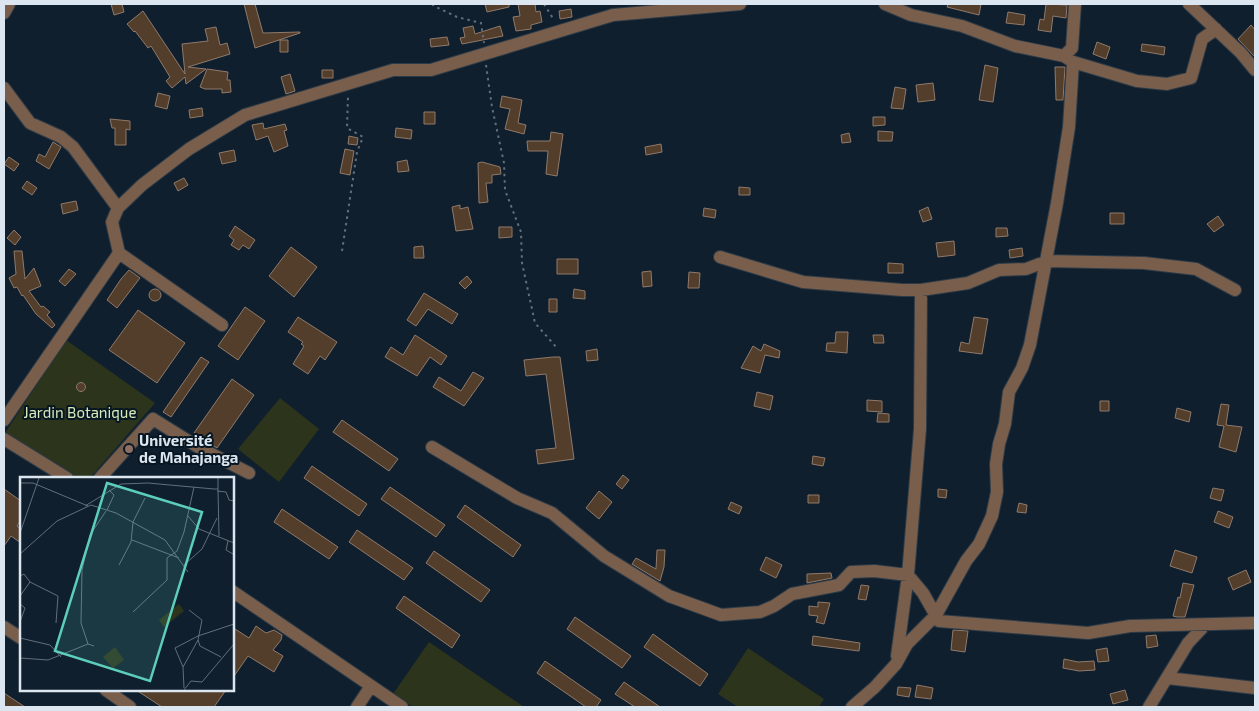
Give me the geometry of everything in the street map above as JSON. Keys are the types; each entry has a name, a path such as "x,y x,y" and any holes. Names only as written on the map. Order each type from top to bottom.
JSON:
{"street":[{"path":"4,13 9,4"},
{"path":"222,325 119,253 112,222 118,208 142,185 189,149 245,115 393,70 430,70 613,15 740,4"},
{"path":"885,4 911,15 962,26 1016,46 1069,59 1137,81 1167,84 1191,78 1202,39 1216,29"},
{"path":"861,705 896,664 907,644 936,615 966,562 979,544 992,516 998,492 996,464 1010,392 1022,368 1030,345 1047,261 1069,127 1069,59 1072,48 1075,4"},
{"path":"1189,4 1255,70"},
{"path":"4,88 30,122 61,137 73,146 118,208"},
{"path":"4,420 119,253"},
{"path":"720,257 804,282 921,290 968,283 999,270 1026,269 1047,261 1144,263 1196,269 1236,290"},
{"path":"896,664 908,575 920,429 921,290"},
{"path":"101,477 153,419 198,447 249,474"},
{"path":"4,439 65,477"},
{"path":"432,447 517,498 552,513 604,556 669,596 721,615 760,612 774,606 792,594 839,585 851,572 874,571 908,575 923,593 939,621 1088,633 1130,626 1255,623"},
{"path":"234,592 402,707"},
{"path":"1149,707 1188,643 1205,625"},
{"path":"4,627 20,637"},
{"path":"1167,678 1255,688"},
{"path":"357,707 372,686"},
{"path":"107,691 130,707"}],"path":[{"path":"432,4 457,17 481,23 492,107 504,163 505,190 521,232 522,263 535,323 557,348"},
{"path":"544,4 552,18 566,30"},
{"path":"342,251 357,152 363,137 347,128 348,83"}],"green space":[{"name":"Jardin Botanique","path":"66,340 155,403 91,477 71,477 5,433"},
{"path":"280,398 319,429 279,482 238,449"},
{"path":"429,642 524,707 413,707 393,694"},
{"path":"748,648 824,699 819,707 738,707 718,694"}],"building":[{"path":"111,4 122,4 124,12 114,15"},
{"path":"244,4 255,4 263,33 300,33 255,48"},
{"path":"485,4 509,4 509,7 487,12"},
{"path":"518,4 535,4 536,12 540,11 542,22 531,25 531,29 516,31 513,17 520,16"},
{"path":"948,4 981,4 979,15 947,7"},
{"path":"1046,4 1067,5 1066,18 1053,16 1051,32 1038,30 1040,19 1044,20"},
{"path":"571,9 572,17 560,19 559,11"},
{"path":"143,11 185,74 182,44 208,41 205,29 216,27 220,45 227,43 230,54 188,67 206,69 186,84 185,77 172,88 166,81 170,77 151,46 148,48 127,24"},
{"path":"1008,12 1025,15 1024,25 1006,23"},
{"path":"1251,25 1255,30 1255,57 1238,39"},
{"path":"473,26 475,34 500,26 503,36 462,44 460,38 465,37 463,28"},
{"path":"447,37 449,45 431,47 430,39"},
{"path":"280,40 288,40 288,52 280,52"},
{"path":"1097,42 1110,47 1106,59 1093,54"},
{"path":"1142,44 1165,47 1164,55 1141,51"},
{"path":"985,65 998,68 993,102 979,100"},
{"path":"1055,67 1065,67 1063,100 1056,100"},
{"path":"207,69 228,72 227,80 230,80 231,92 222,93 222,89 205,89 200,87"},
{"path":"322,70 333,70 333,78 322,78"},
{"path":"290,74 295,91 286,94 281,77"},
{"path":"933,83 935,100 918,102 916,85"},
{"path":"895,87 906,89 903,109 891,108"},
{"path":"158,93 170,96 167,109 155,106"},
{"path":"502,96 522,100 518,123 526,125 524,134 505,129 510,109 500,107"},
{"path":"202,108 203,116 190,118 189,110"},
{"path":"424,112 435,112 435,124 424,124"},
{"path":"873,117 885,117 885,125 873,126"},
{"path":"110,119 130,121 130,130 126,129 126,145 115,145 115,128 112,128"},
{"path":"263,123 264,129 285,124 287,130 284,131 288,146 274,152 268,136 256,140 252,125"},
{"path":"396,128 412,130 411,139 395,137"},
{"path":"878,131 893,132 892,141 878,141"},
{"path":"551,132 563,134 557,176 546,174 548,151 528,151 527,141 550,141"},
{"path":"849,133 851,142 842,143 841,135"},
{"path":"349,136 358,138 357,145 348,144"},
{"path":"53,142 61,147 49,169 36,161 39,154 45,157"},
{"path":"661,144 662,152 646,155 645,147"},
{"path":"345,149 354,151 350,175 340,173"},
{"path":"234,150 236,161 222,164 219,153"},
{"path":"9,157 19,164 14,171 4,164"},
{"path":"407,160 409,171 398,172 397,162"},
{"path":"482,162 500,167 501,174 492,175 492,183 486,183 488,202 479,203 478,163"},
{"path":"184,178 188,185 178,191 174,183"},
{"path":"27,181 37,188 32,195 22,188"},
{"path":"739,187 750,188 750,195 739,195"},
{"path":"76,201 78,210 63,214 61,204"},
{"path":"460,205 460,209 468,207 473,229 456,231 452,207"},
{"path":"928,207 932,219 923,222 919,211"},
{"path":"704,208 716,210 715,218 703,216"},
{"path":"1110,213 1124,213 1124,224 1110,224"},
{"path":"1218,216 1224,225 1214,232 1207,224"},
{"path":"235,226 255,240 249,249 243,245 239,250 231,245 234,240 229,236"},
{"path":"499,227 512,227 512,237 499,238"},
{"path":"996,228 1007,228 1008,236 996,237"},
{"path":"14,230 21,237 15,245 7,238"},
{"path":"954,241 955,255 938,257 936,243"},
{"path":"423,246 424,258 414,258 414,247"},
{"path":"291,247 317,267 294,297 269,276"},
{"path":"1022,248 1023,256 1010,258 1009,250"},
{"path":"14,251 22,251 25,279 34,268 41,286 29,291 41,307 43,306 50,312 47,315 55,325 52,328 36,314 17,287 14,288 9,278 16,274"},
{"path":"557,259 578,259 578,274 557,274"},
{"path":"888,263 903,264 903,273 888,273"},
{"path":"69,269 76,274 65,286 59,281"},
{"path":"129,270 140,278 117,308 107,300"},
{"path":"651,271 652,286 643,287 642,272"},
{"path":"689,272 700,273 699,288 688,288"},
{"path":"467,276 472,282 465,289 459,283"},
{"path":"155,289 161,295 155,301 149,295"},
{"path":"574,289 585,291 585,299 573,298"},
{"path":"424,293 458,314 452,324 428,309 416,326 407,320"},
{"path":"549,299 557,299 557,312 549,312"},
{"path":"245,307 265,321 238,360 218,346"},
{"path":"138,310 185,343 157,383 109,350"},
{"path":"298,317 337,342 325,360 320,356 308,374 293,364 304,346 301,344 303,342 288,332"},
{"path":"974,317 988,319 982,354 959,351 961,342 969,344"},
{"path":"836,332 848,332 847,353 826,351 827,343 835,343"},
{"path":"415,335 447,356 441,365 430,357 417,376 385,357 391,347 403,355"},
{"path":"873,335 883,335 884,343 874,343"},
{"path":"764,344 780,351 779,358 765,355 760,373 741,368 753,346 761,351"},
{"path":"597,349 598,360 587,361 586,351"},
{"path":"201,357 209,362 171,417 163,412"},
{"path":"560,357 574,459 538,464 536,450 556,448 546,374 526,376 524,360"},
{"path":"473,372 484,378 464,406 433,387 439,377 461,391"},
{"path":"232,379 254,395 217,448 194,433"},
{"path":"81,382 86,387 81,392 76,387"},
{"path":"757,392 773,396 770,410 754,406"},
{"path":"867,400 882,401 882,412 867,411"},
{"path":"1100,401 1109,401 1109,411 1100,411"},
{"path":"1221,404 1229,405 1226,425 1242,427 1236,452 1219,447 1224,426 1217,425"},
{"path":"1177,408 1191,412 1189,422 1175,418"},
{"path":"878,413 889,414 889,422 877,422"},
{"path":"342,420 398,459 389,471 333,432"},
{"path":"813,456 825,458 823,466 812,464"},
{"path":"312,466 367,504 359,516 304,478"},
{"path":"623,475 629,480 622,489 616,484"},
{"path":"390,487 445,525 436,537 381,499"},
{"path":"1213,488 1224,490 1221,501 1210,498"},
{"path":"4,489 20,500 20,522 17,526 20,528 20,542 11,536 4,546"},
{"path":"938,489 947,490 946,498 938,497"},
{"path":"599,491 612,502 599,519 586,508"},
{"path":"808,495 819,495 819,503 808,503"},
{"path":"731,502 742,507 739,514 728,509"},
{"path":"1019,503 1027,505 1026,513 1017,512"},
{"path":"465,505 521,545 513,557 457,517"},
{"path":"282,509 338,547 329,559 274,522"},
{"path":"1218,511 1233,517 1229,528 1214,522"},
{"path":"357,530 413,568 404,580 349,542"},
{"path":"657,550 665,550 664,567 660,581 632,564 636,558 656,569"},
{"path":"1175,550 1197,557 1192,573 1170,566"},
{"path":"434,551 490,590 481,602 426,563"},
{"path":"766,557 782,565 776,578 760,570"},
{"path":"1246,570 1251,582 1233,590 1228,578"},
{"path":"831,573 832,578 807,583 807,574"},
{"path":"1183,583 1194,585 1185,617 1177,617 1173,616"},
{"path":"861,585 869,586 866,600 858,599"},
{"path":"404,596 460,635 452,648 396,608"},
{"path":"818,602 830,603 824,624 816,622 818,616 809,615 809,606 818,607"},
{"path":"575,617 631,656 622,668 567,629"},
{"path":"256,626 266,633 274,630 282,635 281,640 273,650 283,656 274,672 248,656 234,676 234,628 249,638"},
{"path":"953,630 968,631 965,652 951,650"},
{"path":"653,634 708,674 700,686 644,647"},
{"path":"1156,635 1158,646 1147,648 1146,636"},
{"path":"813,636 860,643 859,651 812,645"},
{"path":"1107,648 1109,661 1098,662 1096,650"},
{"path":"1064,659 1078,662 1094,661 1095,670 1079,671 1063,668"},
{"path":"545,661 601,700 596,707 586,707 537,673"},
{"path":"624,682 660,707 635,707 615,694"},
{"path":"917,685 933,688 931,699 915,697"},
{"path":"898,687 911,688 909,697 897,695"},
{"path":"1125,690 1128,700 1113,704 1110,694"},
{"path":"138,691 225,691 214,707 162,707"},
{"path":"4,693 25,707 4,707"}],"place":[{"name":"Université de Mahajanga","path":"129,449"}]}
